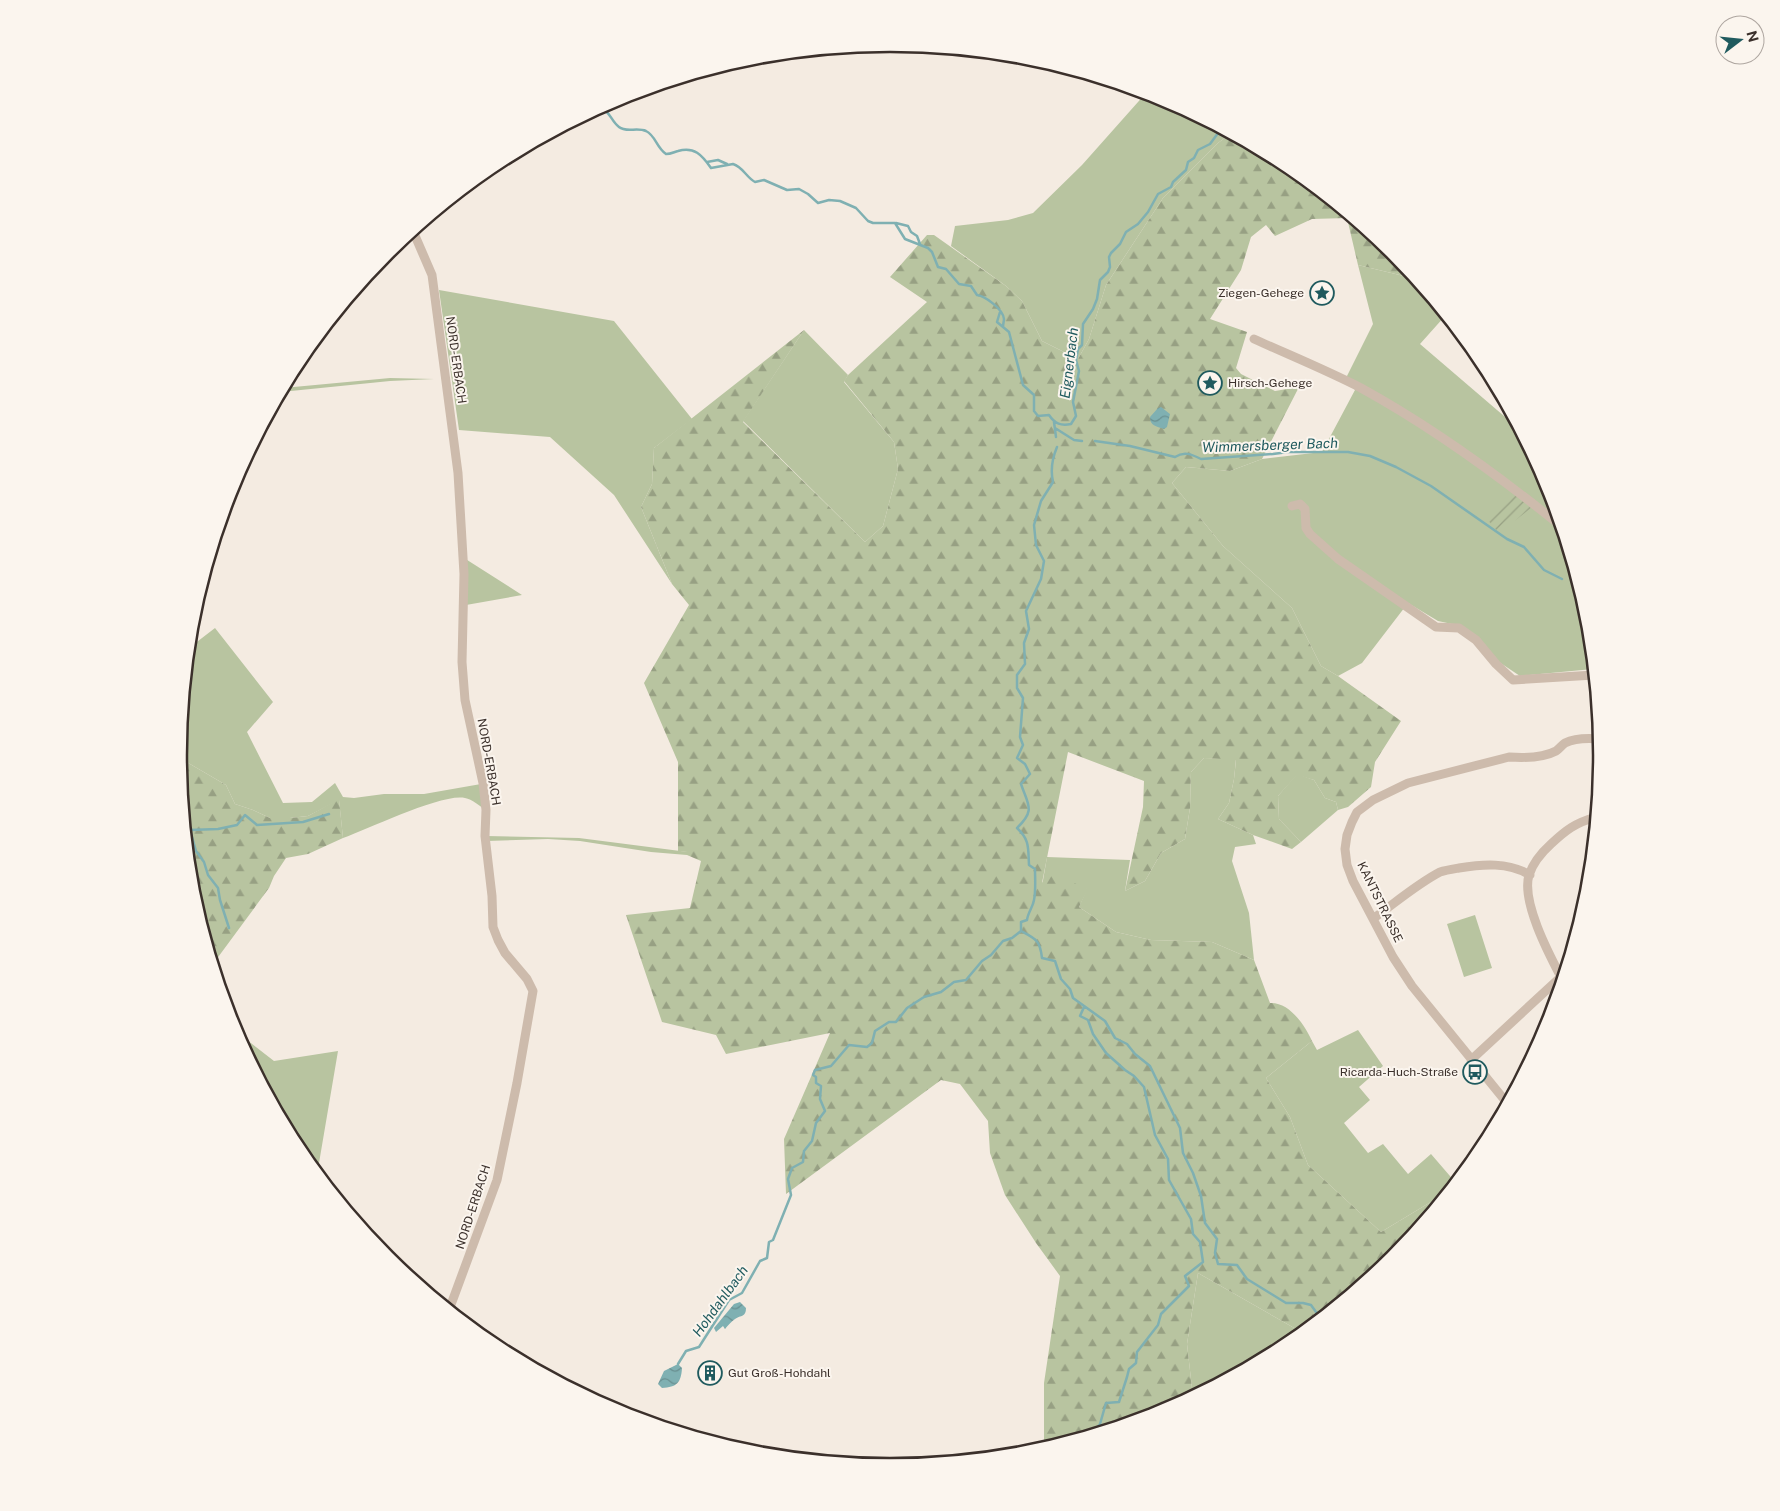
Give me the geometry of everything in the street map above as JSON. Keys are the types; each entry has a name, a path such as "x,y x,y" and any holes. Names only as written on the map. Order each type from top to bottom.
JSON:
{"street":[{"name":"NORD-ERBACH","path":"416,237 432,275 458,472 464,574 462,662 465,700 481,773 485,801 485,836 492,896 493,927 505,953 523,974 533,991 517,1084 497,1180 451,1304"},
{"path":"1254,338 1360,388 1393,407 1508,483 1551,518"},
{"path":"1292,506 1302,505 1305,509 1306,528 1310,534 1338,559 1436,627 1459,628 1476,640 1496,664 1513,680 1588,675"},
{"name":"KANTSTRASSE","path":"1503,1099 1412,986 1393,957 1353,881 1347,865 1347,834 1357,812 1373,800 1408,783 1509,757 1540,756 1556,751 1570,741 1592,739"},
{"path":"1559,971 1536,922 1529,891 1530,875 1538,857 1558,837 1574,824 1589,819"},
{"path":"1374,918 1429,878 1443,871 1484,864 1503,865 1521,870 1530,875"},
{"path":"1471,1060 1555,983"}],"green space":[{"path":"1141,99 1201,125 1225,138 1163,198 1106,285 1089,339 1078,359 1042,341 1022,301 1006,286 951,246 955,226 1008,220 1033,213 1082,165"},
{"path":"1225,138 1242,147 1281,171 1343,218 1312,219 1275,236 1266,225 1251,237 1241,270 1210,319 1247,332 1236,368 1241,374 1275,391 1299,387 1262,459 1230,471 1186,467 1172,483 1223,546 1292,608 1321,666 1401,721 1375,762 1371,787 1348,807 1338,810 1336,802 1325,798 1314,780 1297,775 1278,796 1279,819 1301,842 1292,849 1253,835 1218,819 1229,803 1236,760 1204,758 1191,772 1190,808 1185,839 1161,853 1145,881 1125,891 1143,807 1144,781 1068,752 1042,883 1049,872 1088,889 1079,907 1116,932 1151,940 1212,942 1254,960 1270,1003 1284,1006 1296,1016 1312,1041 1266,1078 1290,1117 1308,1165 1381,1232 1435,1200 1387,1253 1354,1284 1296,1329 1198,1273 1187,1344 1192,1390 1116,1421 1072,1435 1044,1441 1044,1383 1060,1276 1005,1195 990,1153 988,1121 960,1084 941,1080 786,1194 784,1139 830,1033 726,1054 716,1035 662,1022 626,915 690,908 701,861 687,855 687,852 678,851 678,762 644,683 689,605 672,584 641,507 652,484 654,448 804,330 743,422 865,542 883,526 898,469 894,442 844,381 848,375 927,302 890,277 927,235 934,235 1006,286 1022,301 1042,341 1078,359 1089,339 1106,285 1163,198"},
{"path":"1348,222 1404,276 1358,265"},
{"path":"1358,265 1404,276 1441,320 1420,344 1507,418 1521,445 1556,530 1579,618 1587,670 1520,676 1499,662 1461,626 1438,621 1408,603 1362,663 1338,676 1321,666 1292,608 1223,546 1172,483 1186,467 1230,471 1262,459 1322,452 1355,390 1346,378 1373,324"},
{"path":"439,290 614,321 692,419 654,448 652,484 641,507 672,584 614,495 550,437 459,430"},
{"path":"804,330 848,375 844,382 894,442 898,469 883,526 865,542 743,421"},
{"path":"390,378 434,379 390,381 289,391 291,387"},
{"path":"1512,492 1531,508 1499,533 1486,518 1503,505 1501,501"},
{"path":"464,558 522,595 466,605"},
{"path":"215,628 273,702 247,732 283,803 312,802 335,783 343,797 354,798 384,794 424,794 481,784 485,810 468,799 454,798 423,806 343,838 339,800 308,816 290,818 270,818 235,804 226,785 187,762 189,710 197,642"},
{"path":"1204,758 1236,759 1229,803 1218,819 1253,835 1256,844 1235,847 1232,861 1249,913 1254,960 1212,942 1151,940 1116,932 1079,907 1087,889 1042,886 1047,857 1130,860 1125,891 1145,881 1161,853 1185,839 1190,808 1191,772"},
{"path":"187,762 226,785 235,804 270,818 308,816 339,799 343,838 308,854 286,858 274,876 269,888 217,958 201,893 193,847"},
{"path":"1297,774 1314,780 1325,798 1336,802 1338,810 1301,842 1279,819 1278,796"},
{"path":"486,836 579,838 688,852 687,855 651,852 580,841 548,839 486,841"},
{"path":"1475,915 1492,968 1464,977 1447,924"},
{"path":"1358,1030 1383,1066 1359,1087 1370,1100 1344,1123 1368,1153 1383,1144 1408,1174 1431,1154 1452,1178 1435,1200 1381,1232 1308,1165 1290,1117 1266,1078 1312,1041 1317,1050"},
{"path":"248,1041 274,1061 338,1051 319,1163 305,1146 281,1107"},
{"path":"1198,1273 1296,1329 1242,1364 1192,1390 1187,1344"}],"water":[{"path":"1161,407 1170,414 1167,427 1164,429 1154,425 1150,420 1150,417"},
{"path":"740,1302 746,1308 744,1314 735,1319 725,1329 723,1326 716,1332 714,1328 734,1304"},
{"path":"678,1364 682,1368 679,1381 671,1387 662,1388 658,1384 664,1371"}],"waterway":[{"name":"Eignerbach","path":"607,112 616,125 622,129 643,130 649,133 666,154 684,150 693,151 701,156 711,168 733,164 755,182 764,180 787,190 799,189 818,203 829,200 840,201 856,208 868,221 873,223 895,223 905,239 928,248 932,252 938,267 946,269 959,284 971,286 977,295 989,300 997,307 1003,315 1003,327 1009,332 1023,385 1034,395 1034,411 1038,416 1049,415 1058,424 1064,425 1071,424 1076,416 1073,402 1079,371 1076,360 1078,349 1082,345 1083,324 1097,299 1100,280 1110,267 1109,257 1111,253 1120,244 1126,232 1138,224 1148,212 1158,194 1171,187 1173,182 1186,170 1188,162 1194,158 1198,150 1210,144 1217,134"},
{"name":"Eignerbach","path":"707,162 718,160 727,164"},
{"name":"Eignerbach","path":"896,223 908,226 911,232 917,236 920,244"},
{"name":"Eignerbach","path":"1000,312 997,322 1003,327"},
{"name":"Hohdahlbach","path":"1054,422 1056,437"},
{"name":"Wimmersberger Bach","path":"1055,428 1074,440 1082,441"},
{"name":"Wimmersberger Bach","path":"1095,441 1130,446 1175,457 1181,454 1188,454 1201,459 1288,452 1348,452 1370,456 1396,467 1431,486 1507,539 1524,547 1544,570 1562,579"},
{"name":"Hohdahlbach","path":"1021,931 1021,922 1027,920 1033,903 1035,869 1029,865 1026,840 1017,828 1023,822 1028,812 1028,802 1021,784 1030,774 1025,764 1017,758 1023,745 1020,737 1023,698 1017,688 1017,675 1025,664 1024,643 1029,629 1026,611 1041,579 1044,561 1036,545 1034,525 1041,501 1053,482 1052,464 1057,447"},
{"path":"192,830 218,829 237,825 245,815 257,825 303,822 329,814"},
{"path":"192,838 196,851 204,862 208,875 218,888 229,928"},
{"path":"1021,931 1036,941 1040,947 1042,958 1055,961 1061,979 1070,989 1073,998 1105,1021 1115,1038 1127,1044 1135,1054 1150,1066 1180,1128 1183,1153 1193,1173 1201,1196 1205,1223 1217,1239 1215,1253 1218,1264 1237,1265 1247,1279 1286,1303 1311,1305 1318,1313"},
{"name":"Hohdahlbach","path":"678,1364 686,1351 699,1347 729,1300 742,1293 760,1261 767,1258 769,1242 773,1240 791,1195 788,1179 792,1168 803,1162 804,1151 812,1141 816,1123 825,1111 820,1099 821,1086 816,1083 816,1077 813,1075 815,1070 831,1066 849,1045 867,1047 872,1043 875,1031 889,1022 896,1022 907,1008 924,997 941,992 954,982 966,980 1003,941 1012,938 1021,931"},
{"path":"1084,1007 1080,1016 1088,1020 1093,1034 1106,1053 1134,1076 1144,1087 1155,1135 1168,1159 1169,1180 1191,1219 1193,1234 1200,1242 1203,1262 1185,1276 1189,1286 1161,1314 1158,1325 1137,1352 1136,1363 1129,1369 1119,1402 1106,1403 1098,1427"}],"place":[{"name":"Ziegen-Gehege","path":"1322,293"},
{"name":"Hirsch-Gehege","path":"1210,383"},
{"name":"Ricarda-Huch-Straße","path":"1475,1072"},
{"name":"Gut Groß-Hohdahl","path":"710,1373"}]}
